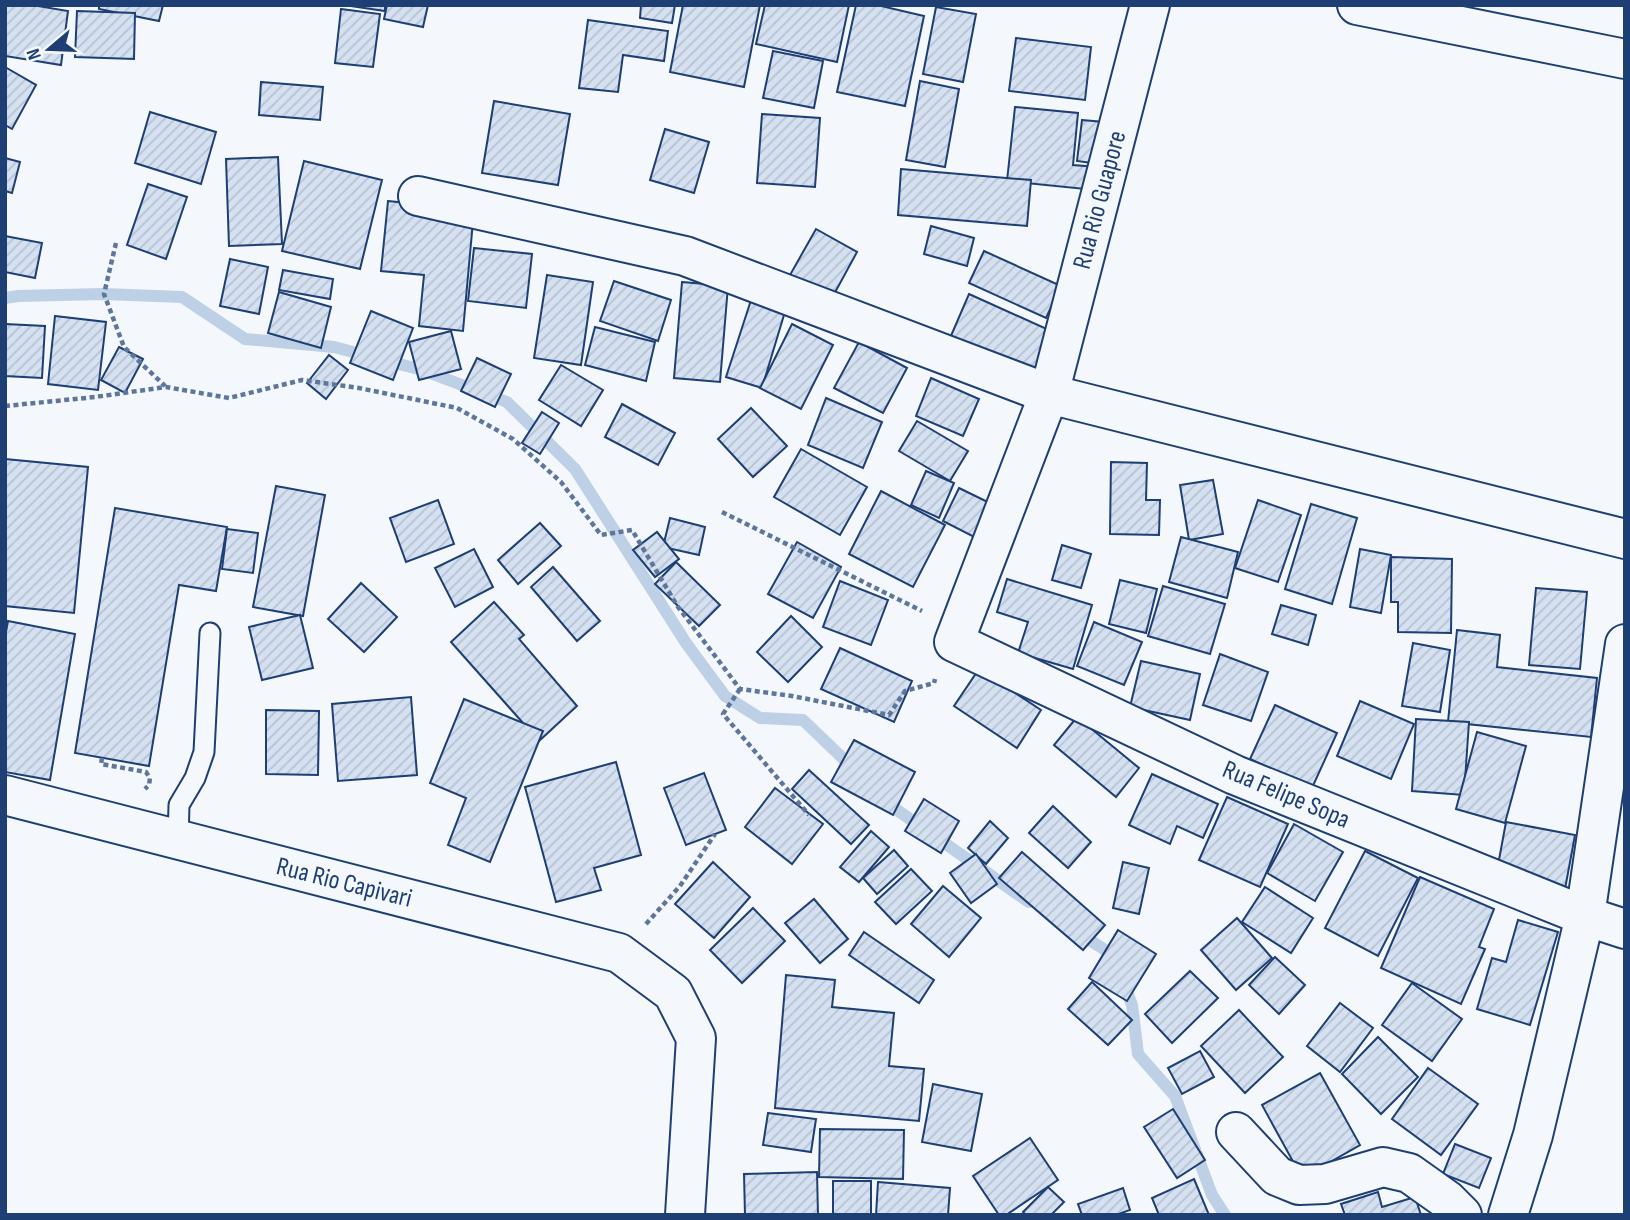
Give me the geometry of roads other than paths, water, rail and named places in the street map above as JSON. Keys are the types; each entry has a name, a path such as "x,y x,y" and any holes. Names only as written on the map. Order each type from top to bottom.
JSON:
{"street":[{"name":"Rua Rio Guapore","path":"958,635 1049,394 1150,5"},
{"path":"1357,5 1625,59"},
{"path":"418,196 685,256 1049,394 1625,539"},
{"name":"Rua Felipe Sopa","path":"958,635 1234,775 1585,916 1625,929"},
{"path":"1508,1215 1533,1135 1585,916 1625,644"},
{"name":"Rua Rio Capivari","path":"5,795 619,953 673,993 696,1038 685,1215"},
{"path":"1236,1132 1277,1176 1299,1185 1325,1184 1383,1167 1409,1173 1447,1200 1462,1215"}],"lane":[{"path":"177,840 179,806 195,778 204,752 211,633"}],"waterway":[{"path":"5,298 104,294 182,297 245,339 334,347 422,370 507,402 575,469 686,643 725,696 760,718 803,720 854,769"},
{"path":"885,799 1029,902"},
{"path":"1077,932 1113,955 1115,960"},
{"path":"1124,984 1132,1005 1138,1054 1175,1096 1212,1195 1225,1215"}]}
